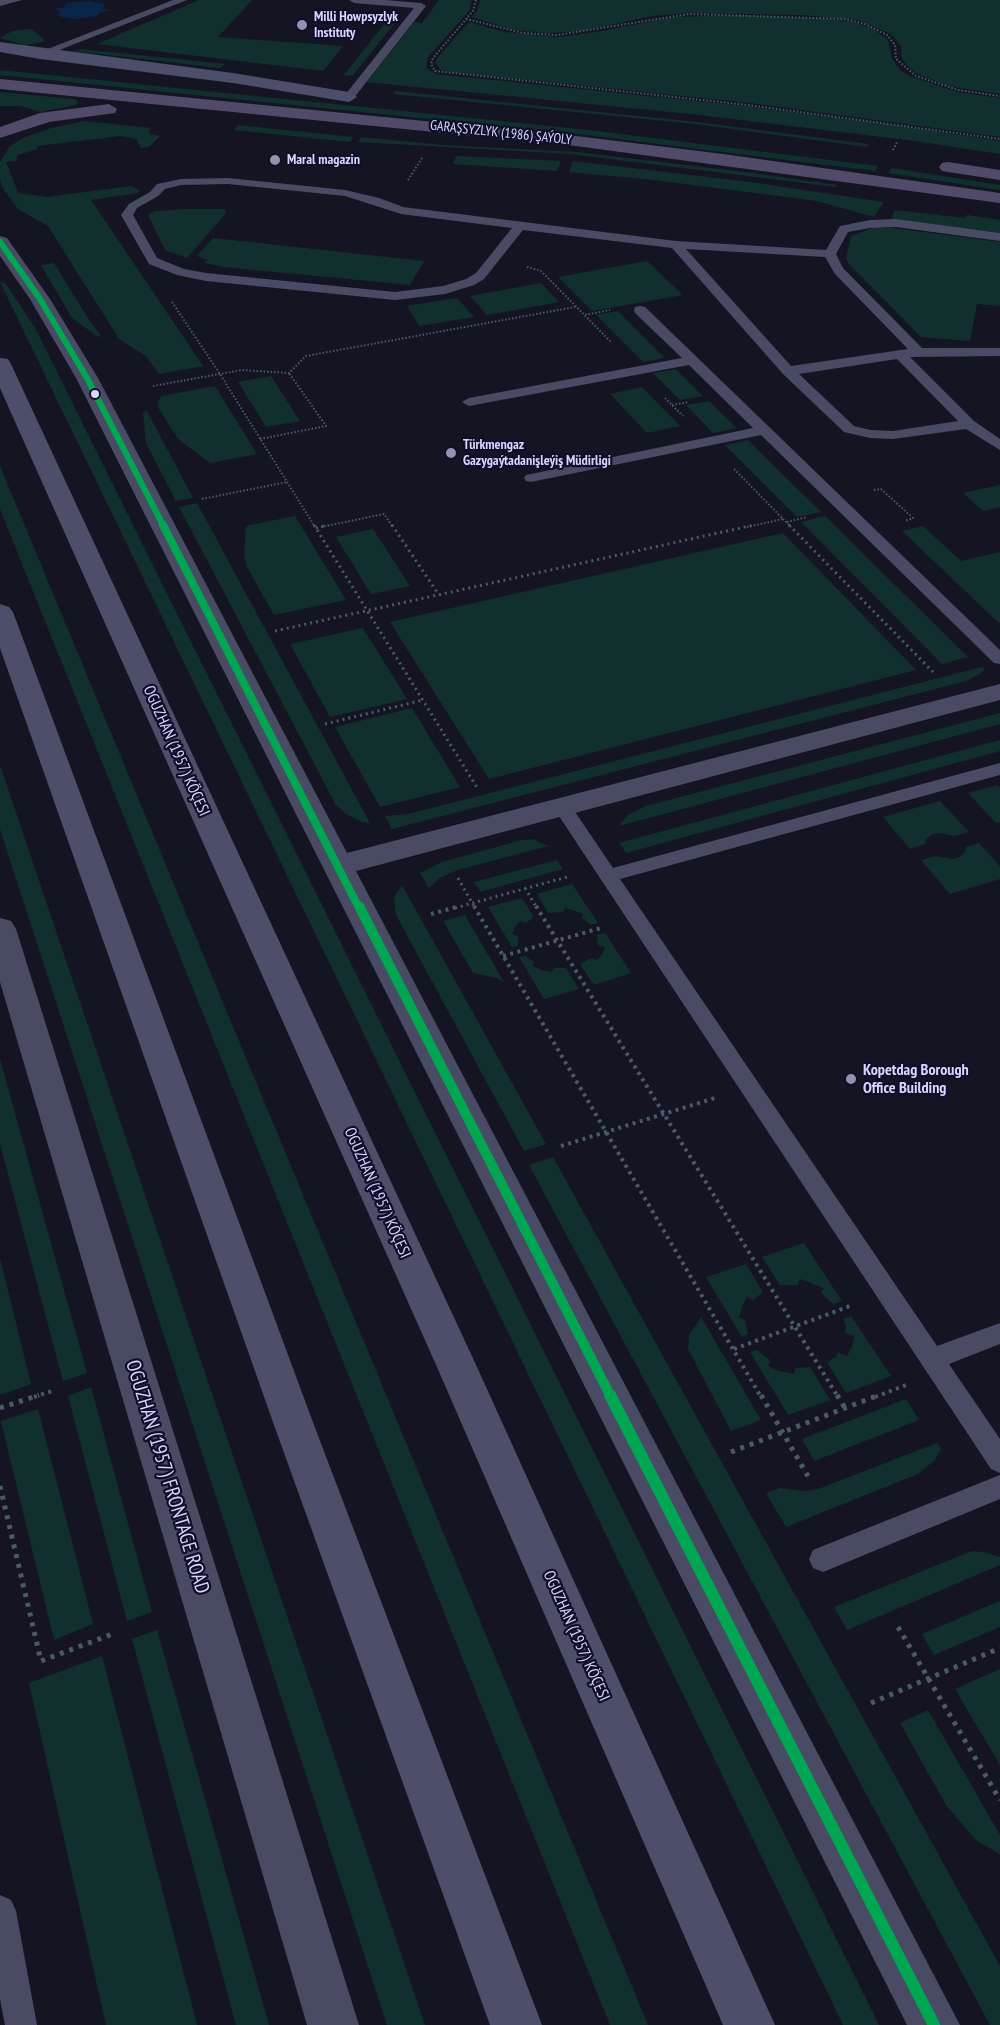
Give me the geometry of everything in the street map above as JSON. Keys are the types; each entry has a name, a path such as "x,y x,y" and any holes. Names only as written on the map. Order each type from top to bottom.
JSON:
{"main road":[{"path":"0,47 233,78 349,97"},
{"path":"0,62 371,99"},
{"name":"GARAŞSYZLYK (1986) ŞAÝOLY","path":"0,84 224,105 723,159 1000,198"},
{"path":"0,133 32,121 65,113 119,108 224,105"},
{"path":"929,164 1000,175"},
{"name":"OGUZHAN (1957) KÖÇESI","path":"0,364 462,1378 749,2025"},
{"path":"0,612 290,1414 516,2025"}],"street":[{"path":"0,242 40,299 87,378 934,2025"},
{"path":"336,866 1000,692"},
{"name":"OGUZHAN (1957) FRONTAGE ROAD","path":"3,948 333,2025"}],"lane":[{"path":"0,3 17,0"},
{"path":"40,54 182,0"},
{"path":"349,97 421,6 354,0"},
{"path":"520,226 480,276 470,282 445,290 395,296 206,277 182,272 153,261 127,215 133,206 154,194 161,186 181,182 228,181 345,193 375,200 401,210 676,245 830,254"},
{"path":"918,352 832,262 830,254 844,229 870,224 896,223 1000,237"},
{"path":"676,245 788,371 849,429 870,434 893,435 969,424"},
{"path":"640,310 1000,659"},
{"path":"788,371 918,352 1000,352"},
{"path":"901,355 969,424 1000,446"},
{"path":"469,402 691,360"},
{"path":"531,478 764,430"},
{"path":"608,876 1000,769"},
{"path":"562,807 1000,1461"},
{"path":"932,1359 1000,1333"},
{"path":"822,1559 1000,1487"},
{"path":"0,1911 21,2025"}],"path":[{"path":"476,0 473,11 433,58 431,64 435,71 759,106 1000,139"},
{"path":"466,20 524,33 557,35 689,14 844,19 865,24 887,35 895,45 896,59 916,76 958,90 1000,96"},
{"path":"549,280 933,672"},
{"path":"172,302 220,374 478,789"},
{"path":"289,374 306,356 576,307"},
{"path":"584,315 619,309"},
{"path":"153,386 242,370 289,374 326,426 260,439"},
{"path":"202,499 287,482"},
{"path":"316,528 384,514 439,595"},
{"path":"275,631 783,519"},
{"path":"325,724 423,700"},
{"path":"431,914 568,876"},
{"path":"458,878 809,1478"},
{"path":"525,888 845,1408"},
{"path":"503,956 601,928"},
{"path":"561,1146 749,1088"},
{"path":"734,1349 846,1308"},
{"path":"730,1452 899,1388"},
{"path":"0,1408 52,1391"},
{"path":"0,1486 41,1661 115,1633"},
{"path":"898,1627 998,1793 1000,1800"},
{"path":"871,1703 1000,1648"}],"green space":[{"path":"199,0 252,0 218,37 343,46 323,71 97,44"},
{"path":"439,0 472,0 469,11 428,57 426,68 436,74 746,106 894,125 1000,141 1000,154 915,141 700,115 367,82 414,22 422,23"},
{"path":"480,0 1000,0 1000,94 948,86 915,73 905,63 901,46 891,34 858,20 802,15 688,13 652,16 582,31 545,33 513,30 472,17 477,11"},
{"path":"739,15 829,19 853,22 872,28 888,40 892,59 901,71 910,76 957,92 1000,98 1000,137 750,103 450,72 440,70 436,63 437,58 469,22 505,32 560,37 673,17"},
{"path":"385,23 394,24 353,75 343,76"},
{"path":"32,29 44,40 43,42 25,45 0,38 12,31"},
{"path":"80,49 225,64 220,68 74,51"},
{"path":"0,70 589,130 878,166 875,171 586,135 0,75"},
{"path":"395,91 697,122 869,144 867,147 695,124 393,94"},
{"path":"0,92 74,99 79,102 75,105 41,112 20,106 0,106"},
{"path":"85,121 151,128 148,130 150,134 160,136 149,147 141,148 136,139 121,136 37,146 38,149 18,155 16,161 6,162 18,193 47,197 131,186 140,190 138,193 91,200 203,366 159,374 146,356 119,339 48,226 18,209 4,190 0,180 0,162 9,147 21,139 51,128"},
{"path":"238,125 353,137 350,142 234,130"},
{"path":"361,137 443,145 577,152 837,185 836,187 570,154 358,142"},
{"path":"456,156 561,161 557,171 453,164"},
{"path":"573,161 750,182 884,202 874,217 817,201 654,180 569,172"},
{"path":"892,168 1000,185 1000,190 888,173"},
{"path":"224,209 226,213 187,258 165,250 148,215 155,211"},
{"path":"895,210 964,218 967,215 1000,220 1000,233 891,219"},
{"path":"873,228 893,228 1000,242 1000,306 977,304 970,341 921,337 848,263 846,258 851,236"},
{"path":"213,238 424,261 410,285 223,267 205,263 207,260 197,256"},
{"path":"647,261 683,295 592,311 558,277"},
{"path":"54,263 101,336 98,337 72,318 41,265"},
{"path":"0,282 6,284 35,328 879,2025 843,2025"},
{"path":"541,283 559,302 487,315 470,296"},
{"path":"457,298 474,317 419,326 407,306"},
{"path":"618,311 665,358 643,362 596,315"},
{"path":"676,369 703,396 680,400 653,373"},
{"path":"271,376 300,421 266,427 238,382"},
{"path":"215,386 257,454 210,463 178,439 159,409 158,401 162,396"},
{"path":"642,387 680,426 647,433 610,394"},
{"path":"709,401 737,428 713,433 686,405"},
{"path":"147,411 193,498 176,501 146,443 143,412"},
{"path":"748,440 821,512 797,517 725,445"},
{"path":"0,466 648,2025 610,2025 0,509"},
{"path":"1000,485 1000,507 983,511 963,493"},
{"path":"197,503 370,823 362,822 346,814 336,805 179,507"},
{"path":"295,516 346,600 274,615 247,567 244,556 246,526"},
{"path":"825,516 968,657 942,664 801,522"},
{"path":"923,526 961,561 1000,552 1000,624 902,531"},
{"path":"373,529 410,586 371,594 336,537"},
{"path":"783,533 916,670 489,779 390,622"},
{"path":"363,628 407,699 330,717 290,644"},
{"path":"982,667 985,669 980,674 966,681 392,829 385,816 408,814"},
{"path":"412,708 460,787 380,807 335,727"},
{"path":"1000,713 1000,724 619,826 628,815 646,806"},
{"path":"1000,740 1000,751 626,853 619,843"},
{"path":"0,765 425,2025 387,2025 0,829"},
{"path":"997,785 1000,788 1000,822 996,823 968,793"},
{"path":"940,801 969,832 955,836 939,833 931,835 926,839 925,844 910,849 883,817"},
{"path":"533,839 548,846 458,870 439,878 429,888 420,873 442,862"},
{"path":"979,843 1000,866 1000,879 950,894 921,860 935,856 952,859 960,857 966,847"},
{"path":"557,860 563,869 480,892 474,882"},
{"path":"572,884 598,923 591,925 582,918 584,914 565,908 563,912 548,913 537,894"},
{"path":"402,885 546,1144 524,1151 396,915 394,897"},
{"path":"522,898 534,917 526,923 520,921 515,927 512,934 518,936 518,946 512,947 488,907"},
{"path":"465,915 504,982 497,978 473,973 443,921"},
{"path":"605,933 631,973 594,985 580,964 591,958 597,960 602,954 605,947 598,945 597,935"},
{"path":"525,956 534,962 532,966 541,970 551,972 554,968 566,968 579,989 544,999 519,957"},
{"path":"0,1059 87,1373 63,1381 0,1144"},
{"path":"553,1157 1000,1966 1000,2025 990,2025 529,1165"},
{"path":"804,1243 842,1301 833,1304 821,1293 824,1288 800,1279 797,1285 780,1285 762,1257"},
{"path":"0,1258 31,1384 0,1395"},
{"path":"746,1264 763,1292 753,1300 747,1297 742,1307 739,1317 745,1320 748,1334 742,1337 706,1277"},
{"path":"851,1316 891,1376 846,1393 827,1362 836,1357 838,1352 847,1356 852,1347 854,1336 845,1333 846,1326 843,1319"},
{"path":"701,1317 761,1420 731,1431 688,1349 689,1335"},
{"path":"757,1350 770,1360 768,1366 779,1371 794,1374 795,1368 810,1367 830,1400 788,1415 750,1352"},
{"path":"91,1387 152,1612 127,1621 68,1396"},
{"path":"906,1399 919,1420 814,1461 802,1439"},
{"path":"38,1409 93,1624 54,1640 1,1421"},
{"path":"937,1443 941,1449 935,1460 918,1474 786,1527 766,1493 780,1488 804,1491 818,1489"},
{"path":"972,1551 1000,1557 1000,1565 847,1630 834,1607"},
{"path":"1000,1601 1000,1627 934,1655 922,1634"},
{"path":"157,1630 269,2025 236,2025 132,1639"},
{"path":"102,1656 197,2025 106,2025 29,1683"},
{"path":"1000,1669 1000,1765 955,1689"},
{"path":"928,1710 1000,1835 1000,1854 977,1841 946,1805 900,1723"}],"water":[{"path":"88,1 105,4 103,8 109,10 97,16 75,19 58,16 60,12 54,9 64,7 67,3"}],"transit line":[{"path":"0,242 40,299 87,378 934,2025"}],"place":[{"name":"Milli Howpsyzlyk Instituty","path":"302,25"},
{"name":"Maral magazin","path":"275,160"},
{"name":"Türkmengaz Gazygaýtadanişleýiş Müdirligi","path":"451,453"},
{"name":"Kopetdag Borough Office Building","path":"851,1079"}]}
